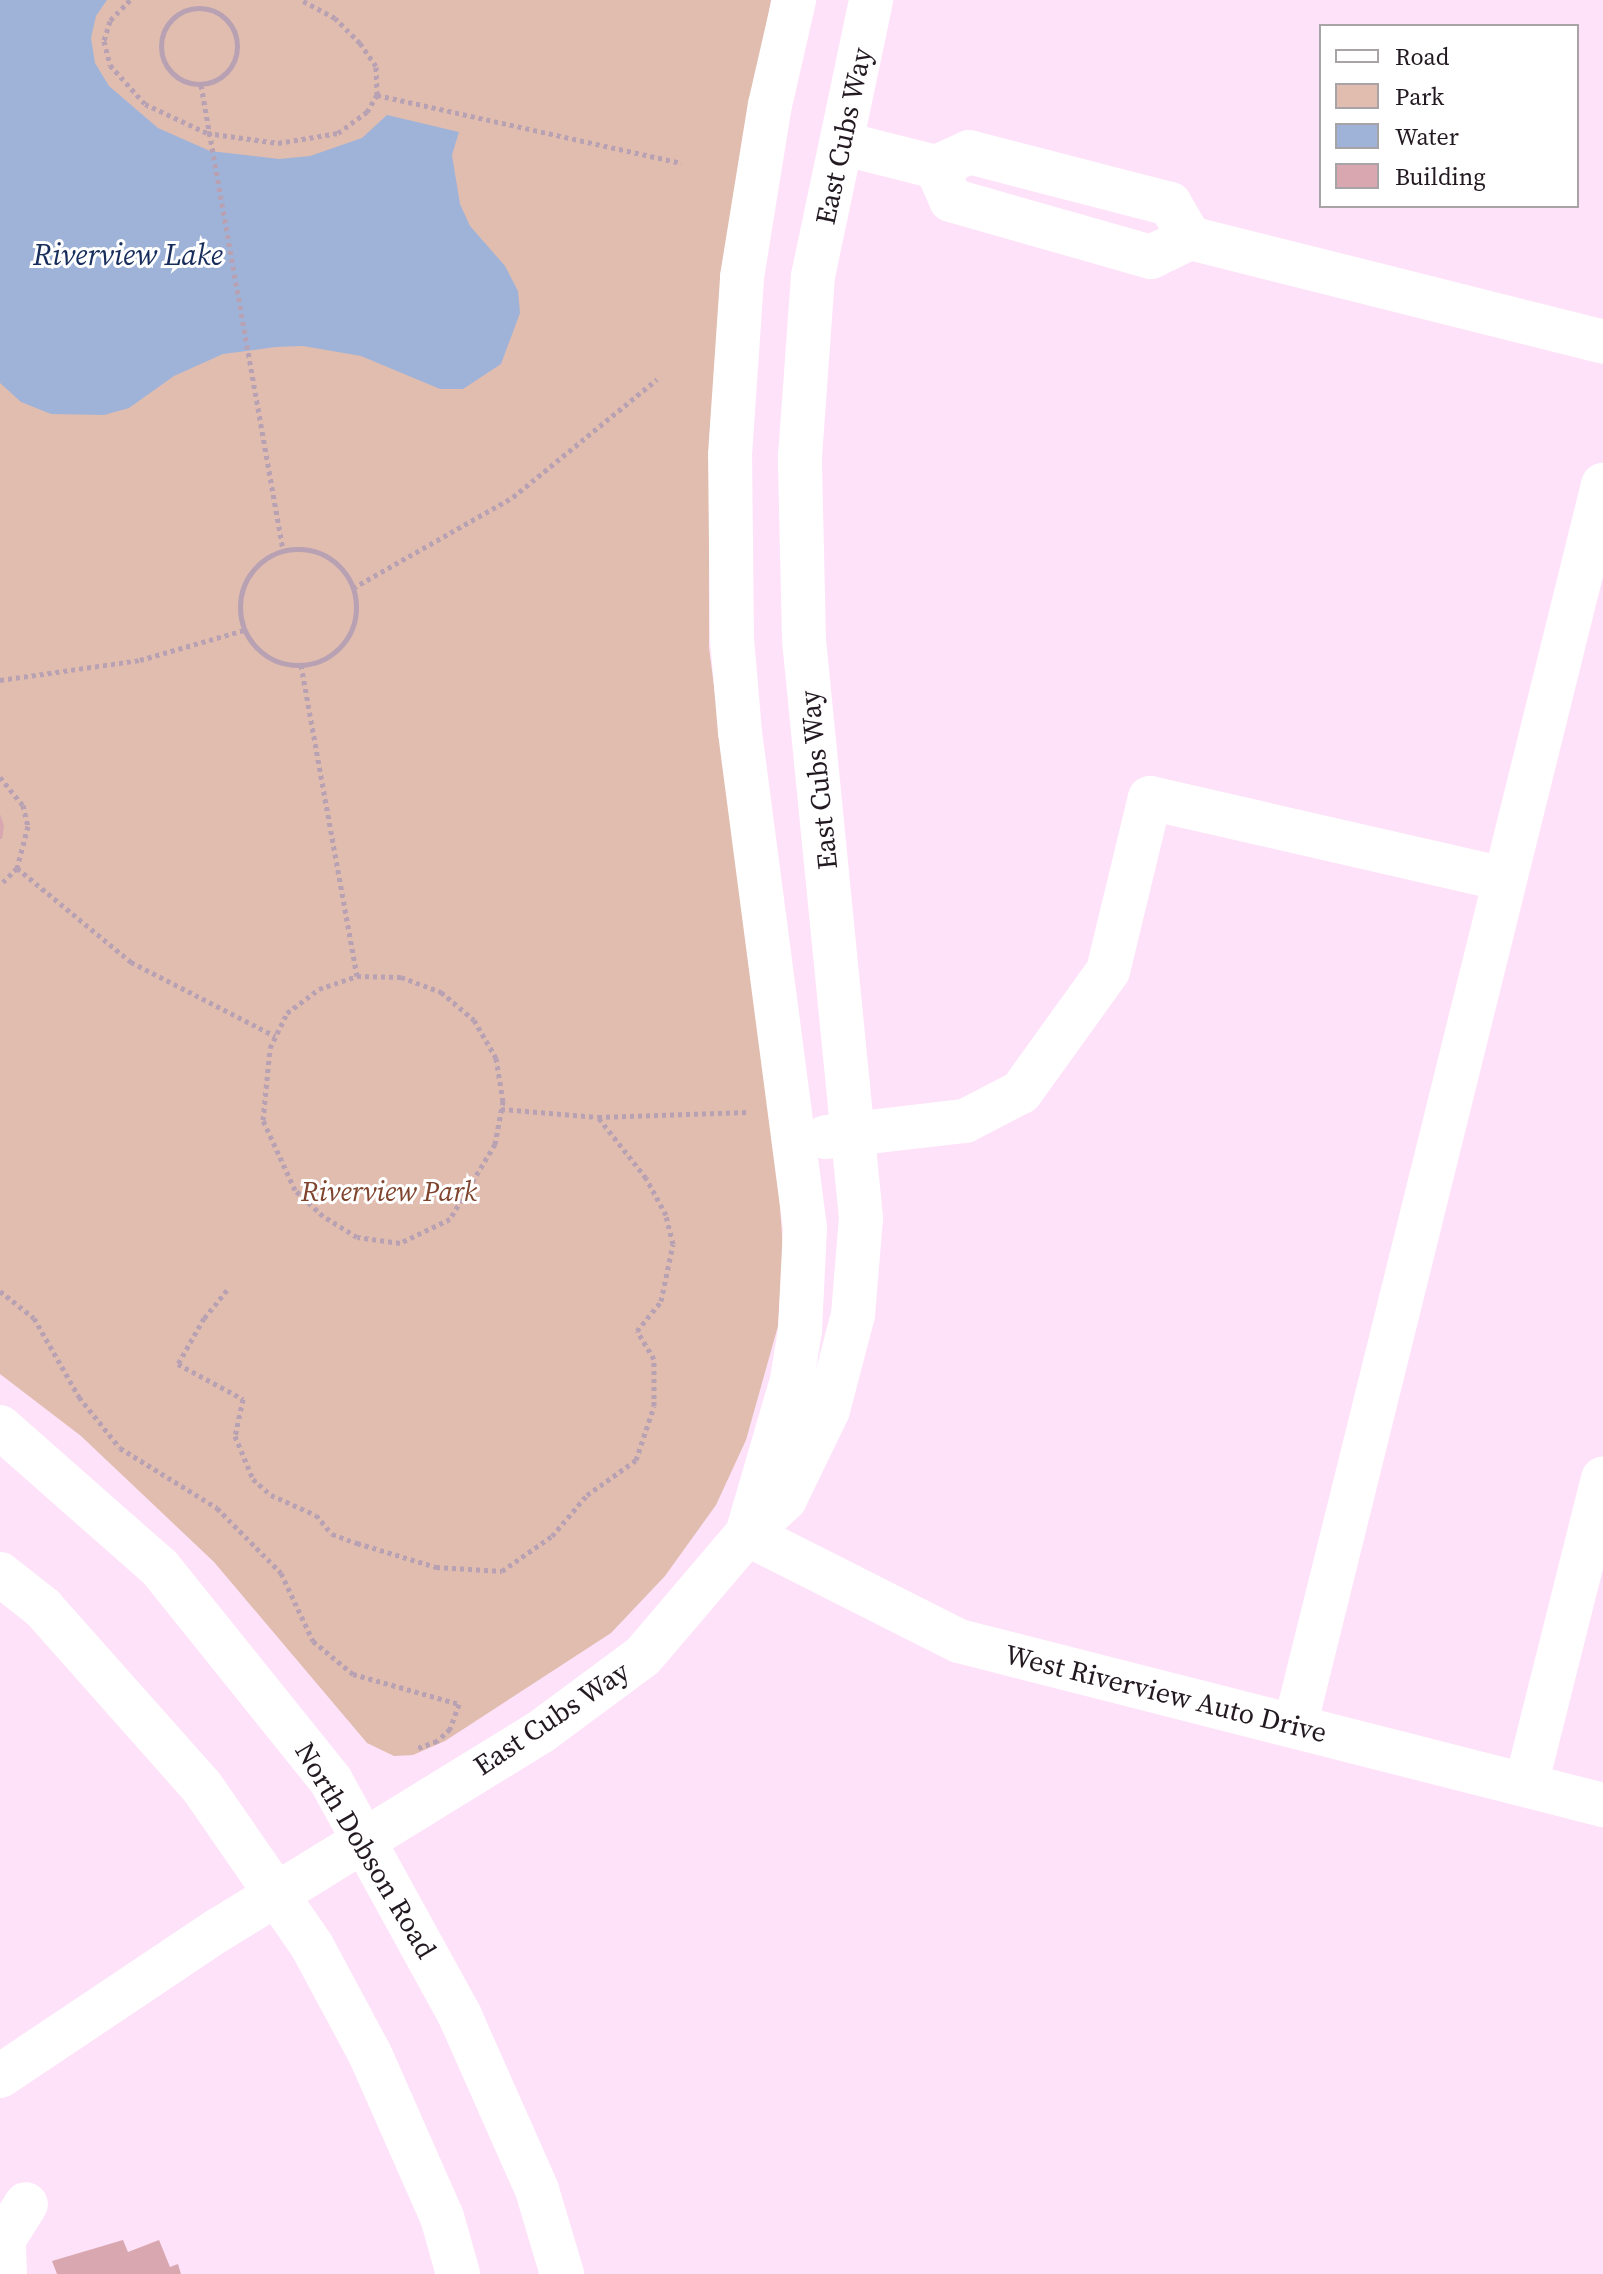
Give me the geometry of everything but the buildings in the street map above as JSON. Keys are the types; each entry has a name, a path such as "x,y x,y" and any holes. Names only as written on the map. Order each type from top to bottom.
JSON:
{"street":[{"name":"East Cubs Way","path":"747,1534 792,1380 800,1330 805,1228 740,732 729,547 742,277 770,105 794,0"},
{"name":"East Cubs Way","path":"0,2076 276,1893 592,1697 643,1656 747,1534 785,1499 823,1421 843,1363 860,1267 855,1135 812,732 800,549 805,366 813,276 871,0"},
{"path":"841,143 936,167 951,200 1151,257 1190,238 1603,342"},
{"path":"1295,1726 1603,485"},
{"path":"795,1140 965,1121 1021,1092 1108,971 1150,798 1504,879"},
{"name":"North Dobson Road","path":"0,1427 160,1568 289,1722 364,1838 460,2016 537,2190 562,2274"},
{"path":"1526,1785 1603,1479"},
{"name":"West Riverview Auto Drive","path":"747,1534 959,1641 1603,1805"},
{"path":"0,1574 43,1608 202,1787 312,1946 370,2054 442,2217 458,2274"},
{"path":"5,2274 4,2239 13,2211"}],"path":[{"path":"130,0 110,21 104,41 110,65 145,104 208,136 278,143 320,139 367,112 377,95 376,66 360,43 335,18 301,0"},
{"path":"189,0 190,8"},
{"path":"190,8 217,11 227,19 238,44 230,69 201,85 174,76 161,55 169,20 190,8"},
{"path":"201,85 248,367 283,550"},
{"path":"377,95 682,163"},
{"path":"353,588 513,497 608,425 657,379"},
{"path":"283,550 309,550 334,560 353,588 357,608 343,645 328,658 301,665 270,659 244,630 239,610 250,572 283,550"},
{"path":"0,680 140,660 244,630"},
{"path":"301,665 357,976"},
{"path":"0,777 23,805 28,826 17,868 0,885"},
{"path":"17,868 131,962 275,1036"},
{"path":"357,976 401,977 441,992 474,1020 496,1058 501,1109 495,1144 450,1219 400,1243 357,1237 295,1190 277,1158 263,1120 264,1083 275,1036 287,1013 319,989 357,976"},
{"path":"501,1109 598,1117 759,1111"},
{"path":"227,1290 204,1318 178,1364 243,1399 235,1436 253,1479 271,1495 316,1515 332,1534 436,1567 502,1571 552,1536 587,1495 636,1460 654,1406 654,1359 637,1331 661,1301 673,1244 666,1215 646,1178 598,1117"},
{"path":"0,1291 34,1318 79,1397 120,1448 217,1508 281,1573 313,1641 353,1674 459,1704 450,1729 415,1749"}],"green space":[{"name":"Riverview Park","path":"0,0 771,0 724,260 709,441 709,648 777,1162 783,1250 778,1326 746,1440 716,1505 665,1576 611,1633 445,1741 413,1755 394,1756 367,1743 214,1562 81,1436 0,1374"}],"water":[{"name":"Riverview Lake","path":"0,0 107,0 96,16 91,38 95,63 109,86 158,128 210,151 279,159 310,156 362,138 387,115 459,132 452,155 460,204 470,226 505,266 518,291 520,313 501,364 463,389 440,389 361,356 303,346 276,347 223,354 174,376 129,408 104,415 51,414 21,402 0,383"}]}
